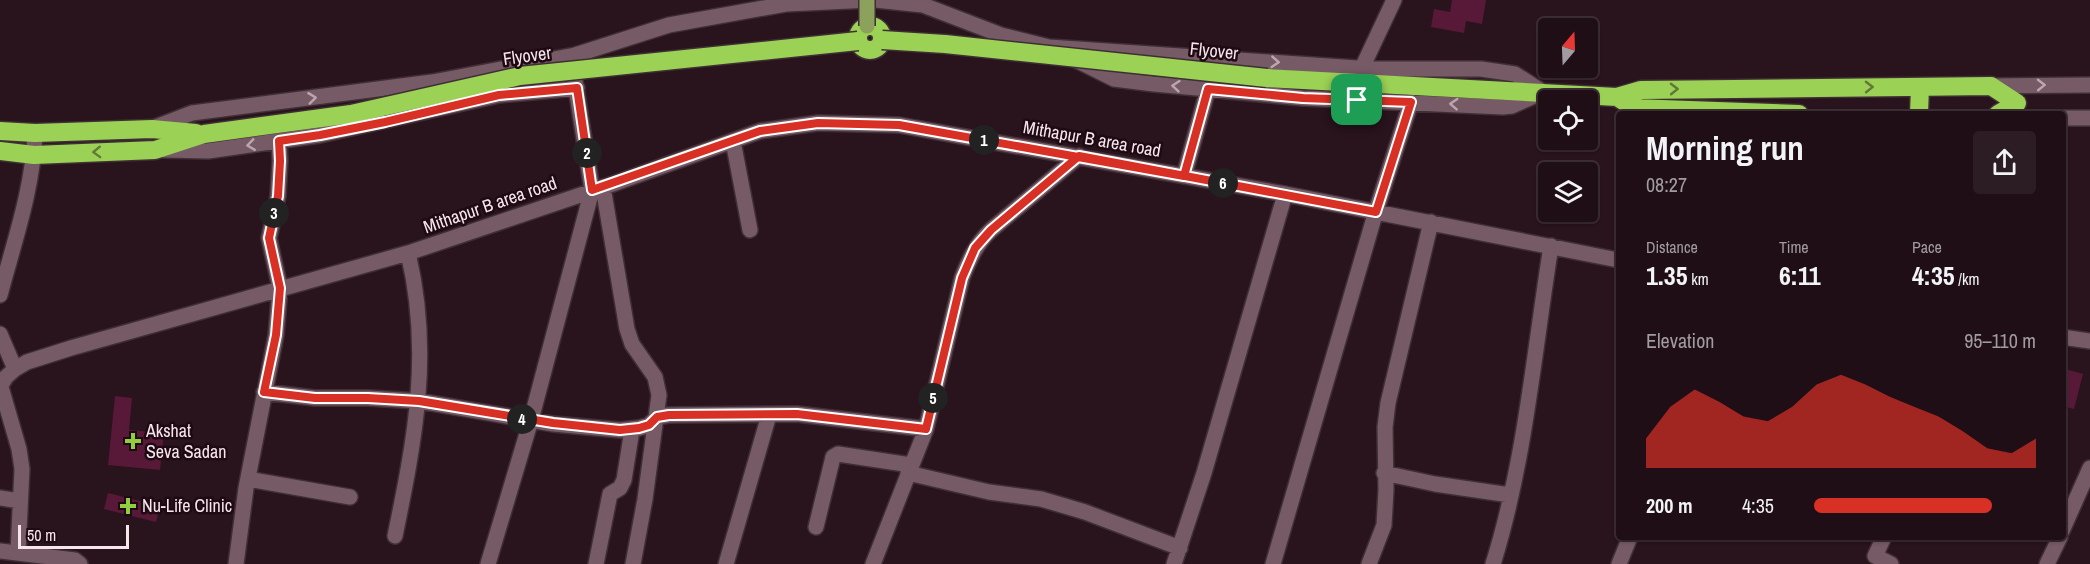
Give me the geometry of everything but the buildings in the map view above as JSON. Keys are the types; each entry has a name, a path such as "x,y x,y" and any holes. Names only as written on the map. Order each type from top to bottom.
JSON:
{"highway":[{"name":"Flyover","path":"0,151 34,154 155,150 211,134 351,114 520,76 863,34 878,29 882,40 945,44 1267,78 1538,92"},
{"path":"1617,97 1641,90 1991,86 2017,103 2003,111"},
{"path":"1919,111 1920,87"},
{"path":"1735,111 1740,89"},
{"name":"Flyover","path":"1598,96 1617,97"},
{"path":"1617,97 1634,108 1695,111"},
{"name":"Flyover","path":"0,131 35,133 152,129 211,134"}],"main road":[{"path":"863,34 871,0"}],"street":[{"path":"152,129 192,113 432,82 570,56 669,25 781,3 871,0 923,5 1000,35 1049,47 1362,68 1492,70 1515,74 1540,90"},
{"path":"1362,68 1394,0"},
{"path":"1049,47 1114,79 1208,89 1303,98 1503,107 1512,106 1538,94"},
{"path":"570,56 627,329 632,345 655,377 658,386 657,417 634,564"},
{"path":"510,66 514,94"},
{"path":"1991,86 2090,85"},
{"path":"155,150 208,152 320,135 499,95 577,88"},
{"path":"1184,176 1208,89"},
{"path":"1273,564 1376,212 1411,102"},
{"path":"2066,118 2090,118"},
{"name":"Mithapur B area road","path":"15,369 27,362 61,351 408,254 760,131 818,123 899,125 1285,194 1616,260"},
{"path":"0,295 21,220 34,154 35,133"},
{"path":"236,564 248,479 276,335 280,288 269,238 278,196 279,141"},
{"path":"733,141 750,230"},
{"path":"873,564 926,429 962,278 975,248 991,230 1079,156"},
{"path":"488,564 598,189"},
{"path":"1174,564 1204,473 1285,194"},
{"path":"1369,564 1384,525 1384,427 1388,403 1431,222"},
{"path":"1493,564 1503,531 1523,430 1551,246"},
{"path":"395,536 410,463 419,401 420,325 417,290 408,254"},
{"path":"0,334 15,369 0,387 19,449 22,470 18,552"},
{"path":"2066,338 2090,341"},
{"path":"264,392 315,398 419,401 591,428 632,430 649,425 657,417 669,415 812,415 926,429"},
{"path":"726,564 768,415"},
{"path":"596,564 610,494 620,488 624,480 632,430"},
{"path":"816,527 833,457 838,454 910,469 989,492 1041,499 1086,512 1179,548"},
{"path":"2066,522 2090,468"},
{"path":"1384,473 1435,484 1510,495"},
{"path":"248,479 350,497"},
{"path":"0,498 20,501"},
{"path":"1619,564 1629,540"},
{"path":"1883,540 1873,560 1891,564"},
{"path":"2047,564 2059,540"},
{"path":"0,551 75,560 80,564"}],"place":[{"name":"Akshat Seva Sadan","path":"133,441"},
{"name":"Nu-Life Clinic","path":"128,506"}],"route":[{"path":"1357,100 1303,98 1208,89 1184,176 1079,156 899,125 818,123 760,131 592,190 577,88 499,95 385,122 279,141 278,196 269,238 280,288 276,335 264,392 315,398 419,401 531,420 620,430 632,430 649,425 657,417 669,415 797,414 926,429 962,278 975,248 991,230 1079,156 1131,166 1184,176 1285,194 1376,212 1411,102 1357,100"}]}
